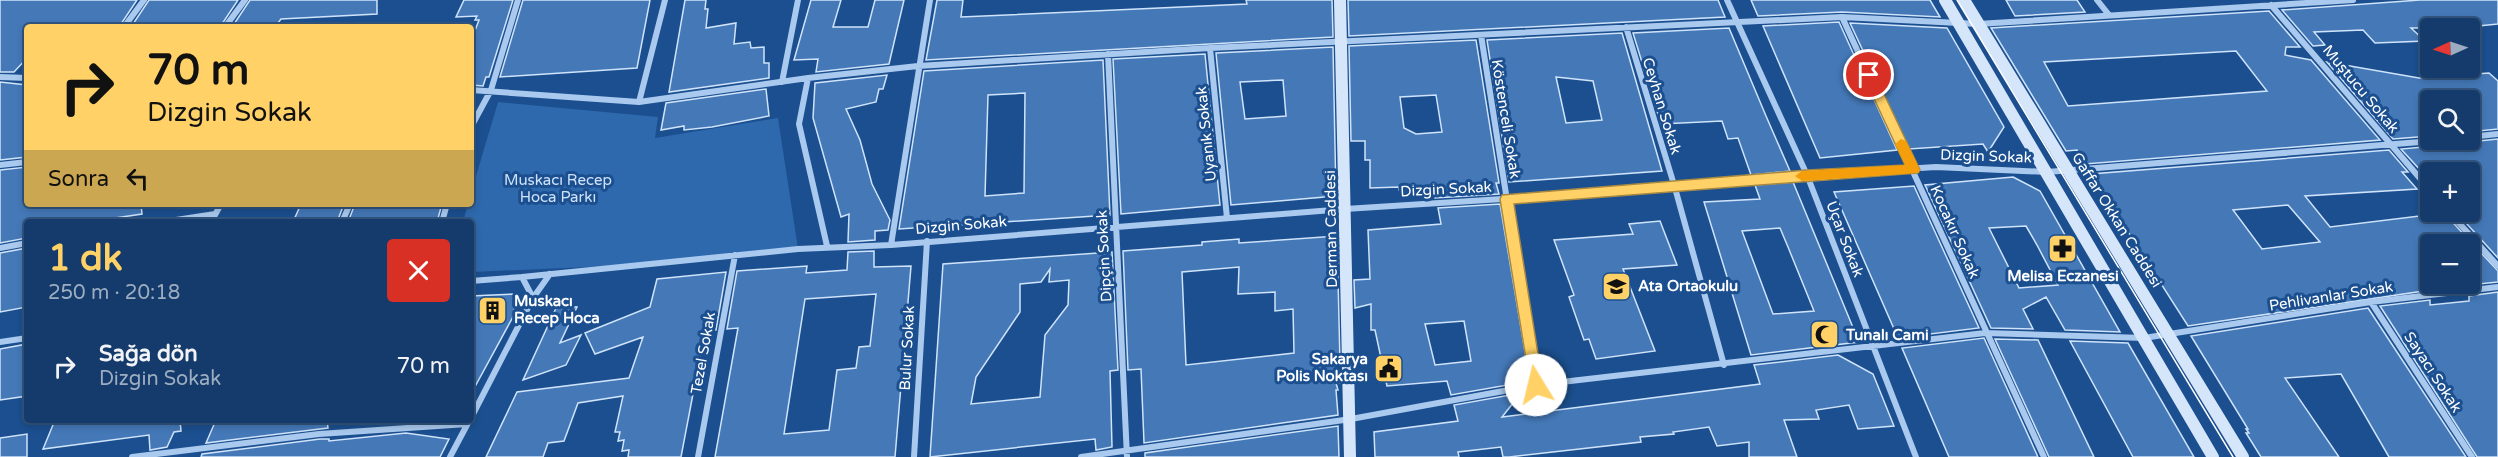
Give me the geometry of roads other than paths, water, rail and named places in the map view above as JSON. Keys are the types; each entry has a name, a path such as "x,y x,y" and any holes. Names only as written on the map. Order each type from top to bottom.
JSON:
{"main road":[{"name":"Derman Caddesi","path":"1340,0 1351,419 1350,457"},
{"path":"1945,0 2213,457"},
{"name":"Gaffar Okkan Caddesi","path":"1964,0 2243,457"}],"street":[{"path":"126,24 144,0"},
{"path":"227,24 245,0"},
{"path":"474,121 490,90 518,0"},
{"path":"639,102 665,0"},
{"path":"782,82 798,0"},
{"path":"891,244 930,0"},
{"name":"Uçar Sokak","path":"1727,0 1807,175 1916,457"},
{"path":"2097,0 2109,15"},
{"path":"474,90 639,102 808,78 918,66 1108,54 1842,17 1978,24 2353,0"},
{"name":"Muştucu Sokak","path":"2271,5 2420,179"},
{"name":"Kocakır Sokak","path":"1842,17 1985,333 2044,457"},
{"name":"Ceyhan Sokak","path":"1626,27 1675,188 1724,365"},
{"name":"Köstenceli Sokak","path":"1481,35 1536,385"},
{"name":"Uyanık Sokak","path":"1210,48 1227,218"},
{"name":"Dipçin Sokak","path":"1108,54 1127,454"},
{"path":"0,77 24,78"},
{"path":"808,78 799,124 827,246"},
{"path":"2480,136 2498,134"},
{"name":"Dizgin Sokak","path":"474,281 827,246 891,244 1345,208 1675,188 1807,175 1936,167 2047,172 2420,142"},
{"path":"0,165 24,162"},
{"path":"212,219 219,207"},
{"path":"182,219 215,214"},
{"path":"2458,222 2498,266"},
{"name":"Bulur Sokak","path":"914,457 927,241"},
{"path":"0,248 24,244"},
{"name":"Tezel Sokak","path":"698,457 735,255"},
{"path":"474,411 533,298 550,274"},
{"path":"522,277 533,298"},
{"name":"Pehlivanlar Sokak","path":"1081,457 1127,454 1351,419 1536,385 1985,333 2144,338 2372,302 2498,286"},
{"name":"Sayacı Sokak","path":"2372,302 2472,457"},
{"path":"0,342 24,338"},
{"path":"132,457 319,434 446,423"},
{"path":"450,457 468,423"}],"tram line":[{"path":"1957,0 2233,457"}],"place":[{"name":"Melisa Eczanesi","path":"2063,249"},
{"name":"Ata Ortaokulu","path":"1617,286"},
{"name":"Muskacı Recep Hoca","path":"493,310"},
{"name":"Tunalı Cami","path":"1825,335"},
{"name":"Sakarya Polis Noktası","path":"1389,368"}],"park label":[{"name":"Muskacı Recep Hoca Parkı","path":"558,188"}]}
